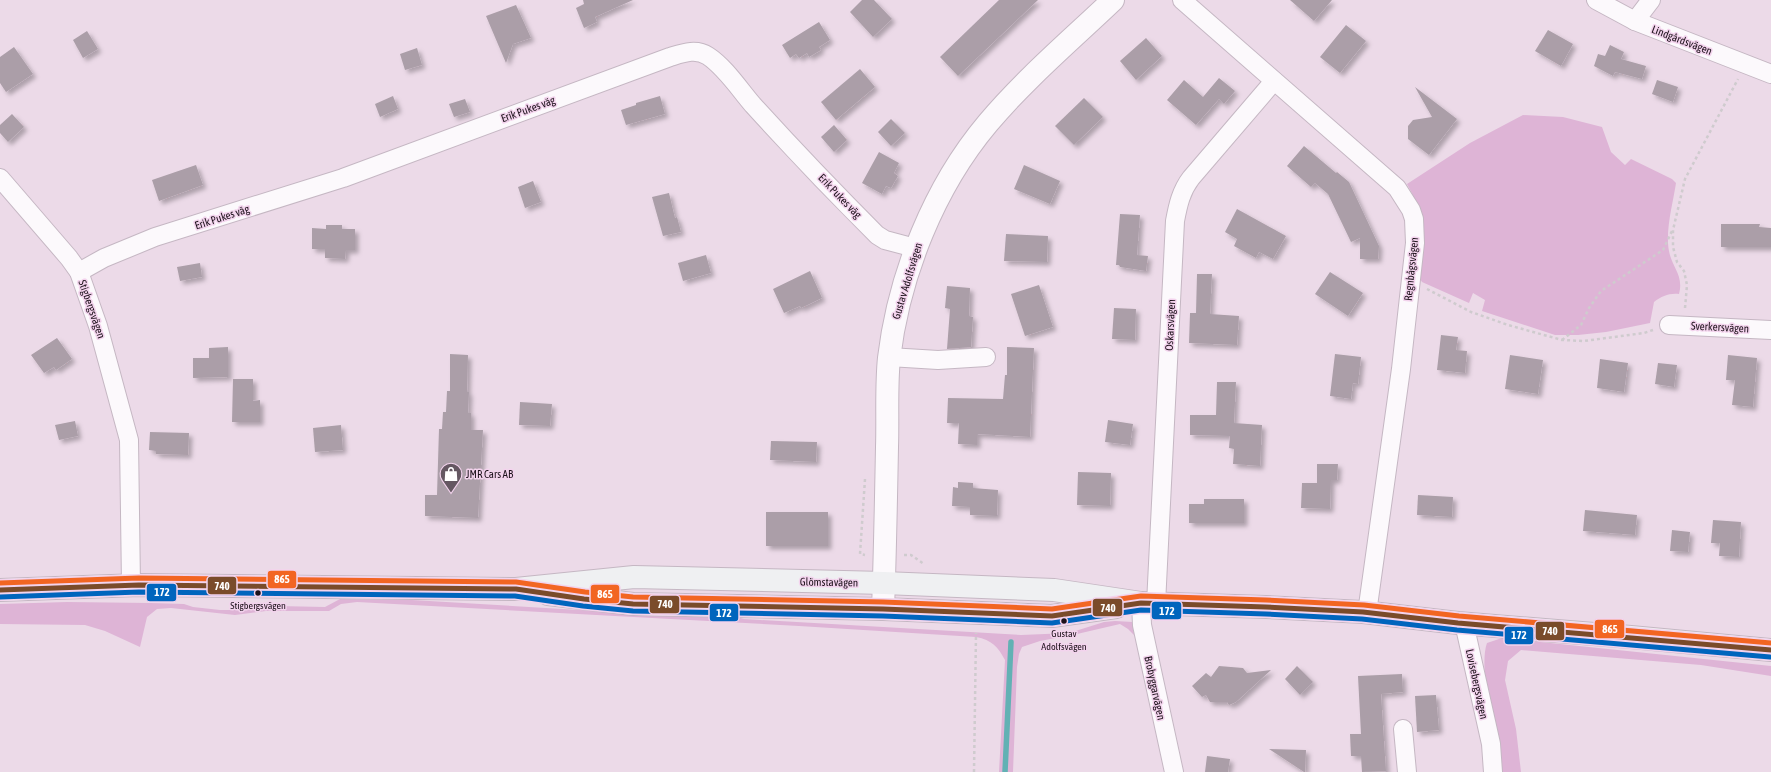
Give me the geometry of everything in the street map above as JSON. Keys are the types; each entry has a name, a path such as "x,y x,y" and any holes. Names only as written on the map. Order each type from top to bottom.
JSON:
{"main road":[{"name":"Glömstavägen","path":"0,590 131,585 516,589 634,577 884,583 1054,590 1149,604 1266,607 1367,613 1771,650"},
{"name":"Glömstavägen","path":"516,589 584,599 633,604 883,609 1052,616 1149,604"}],"street":[{"name":"Gustav Adolfsvägen","path":"883,609 889,357 899,302 915,248 952,175 988,123 1033,76 1113,0"},
{"name":"Regnbågsvägen","path":"1182,0 1397,188 1407,201 1414,219 1415,243 1401,369 1367,613"},
{"name":"Lindgårdsvägen","path":"1596,0 1635,21 1771,74"},
{"path":"1635,21 1651,0"},
{"name":"Erik Pukes väg","path":"79,272 104,258 155,237 343,178 670,57 684,52 698,51 708,56 716,63 753,106 877,235 886,240 915,248"},
{"name":"Oskarsvägen","path":"1149,604 1175,221 1178,208 1184,188 1191,178 1274,81"},
{"name":"Stigbergsvägen","path":"0,178 69,258 79,272 101,333 129,440 131,585"},
{"name":"Sverkersvägen","path":"1677,325 1771,330"},
{"path":"889,357 938,360 986,358"},
{"name":"Brobyggarvägen","path":"1149,604 1142,625 1174,772"},
{"name":"Lovisebergsvägen","path":"1464,623 1491,744 1494,772"},
{"path":"1403,729 1407,772"},
{"path":"1482,772 1491,744"}],"path":[{"path":"1410,282 1434,292 1471,312 1514,327 1562,340 1584,341 1611,338 1644,333 1677,325 1687,285 1684,271 1677,262 1673,247 1673,230 1685,179 1746,64"},
{"path":"1562,340 1581,325 1589,308 1601,291 1663,250 1673,230"},
{"path":"974,772 976,637"}],"shaded area":[{"path":"1523,115 1563,117 1602,127 1611,152 1625,165 1631,159 1672,179 1676,183 1670,217 1668,243 1670,257 1679,277 1679,294 1666,295 1654,302 1650,323 1606,332 1578,335 1555,335 1482,311 1485,300 1473,293 1469,303 1422,282 1419,277 1421,215 1416,201 1407,184 1470,143"},
{"path":"340,599 412,600 579,610 733,616 744,619 1021,635 1069,633 1104,622 1115,621 1133,622 1134,635 1120,624 1040,641 1022,647 1019,654 1017,667 1013,772 999,772 1005,660 1000,651 994,645 982,638 976,637 357,602 341,604 329,611 266,611 235,615 171,608 157,609 147,617 140,647 105,631 85,625 0,624 0,604 67,602 151,603 184,604 193,607 220,610 247,610 277,606 325,607"},
{"path":"1502,638 1771,666 1771,676 1701,665 1521,650 1508,661 1505,680 1516,729 1521,772 1499,772 1486,687 1485,654 1487,643"}],"building":[{"path":"583,0 633,0 595,17 597,22 584,28 576,8 584,4"},
{"path":"862,0 874,0 892,19 873,37 850,12"},
{"path":"999,0 1038,0 958,76 940,57"},
{"path":"1290,0 1332,0 1314,21"},
{"path":"516,5 531,38 513,44 506,63 486,16"},
{"path":"819,22 830,40 819,47 821,50 809,57 807,53 799,58 796,54 790,58 782,45"},
{"path":"1346,25 1366,41 1340,73 1320,57"},
{"path":"1548,30 1573,44 1561,66 1535,51"},
{"path":"87,31 98,49 83,58 73,40"},
{"path":"1146,38 1162,56 1136,80 1120,61"},
{"path":"1610,45 1624,52 1621,59 1646,66 1642,79 1615,72 1613,76 1594,66 1598,54 1605,56"},
{"path":"14,47 33,74 6,92 0,83 0,57"},
{"path":"417,48 422,65 405,70 400,54"},
{"path":"860,69 875,87 836,120 821,102"},
{"path":"1219,78 1235,91 1224,104 1219,99 1196,125 1167,100 1184,80 1203,97"},
{"path":"1657,80 1678,87 1673,102 1652,94"},
{"path":"1415,87 1457,119 1429,155 1408,139 1408,126 1413,120 1432,117"},
{"path":"393,96 398,109 380,117 375,104"},
{"path":"660,96 665,114 626,125 621,110 636,105 636,103"},
{"path":"1084,98 1103,117 1074,145 1055,126"},
{"path":"465,99 470,112 454,117 449,104"},
{"path":"12,114 24,127 8,142 0,133 0,125"},
{"path":"891,119 905,133 891,146 878,132"},
{"path":"834,125 847,140 834,152 821,137"},
{"path":"1304,146 1349,182 1379,246 1378,259 1360,259 1360,238 1351,242 1328,194 1315,183 1311,187 1287,166"},
{"path":"879,152 899,163 894,173 898,176 891,188 886,186 882,194 862,183"},
{"path":"196,165 203,185 159,201 152,180"},
{"path":"1024,165 1060,181 1050,204 1014,189"},
{"path":"533,181 541,202 525,208 518,187"},
{"path":"669,193 675,218 677,217 681,232 663,236 652,197"},
{"path":"1237,209 1286,236 1273,259 1259,252 1256,258 1234,246 1237,239 1225,232"},
{"path":"1120,214 1140,215 1137,255 1148,256 1146,271 1116,265"},
{"path":"1721,224 1760,224 1759,227 1771,228 1771,247 1721,247"},
{"path":"326,225 342,225 342,229 355,229 355,250 346,250 345,259 325,258 325,249 312,249 312,228 326,229"},
{"path":"1006,234 1048,236 1047,262 1004,261"},
{"path":"706,255 711,273 683,281 678,263"},
{"path":"200,263 202,277 180,281 177,267"},
{"path":"810,271 822,298 801,308 800,306 784,313 773,289"},
{"path":"1330,272 1363,293 1348,316 1315,294"},
{"path":"1197,274 1212,274 1210,314 1239,316 1237,345 1189,343 1190,313 1196,313"},
{"path":"1039,285 1053,327 1025,336 1011,294"},
{"path":"947,286 970,288 969,316 973,317 971,347 947,349 950,309 945,308"},
{"path":"1114,308 1136,309 1135,340 1112,339"},
{"path":"1441,335 1458,337 1456,350 1467,351 1465,373 1437,370"},
{"path":"57,338 72,359 56,370 54,367 44,373 31,355"},
{"path":"228,347 228,377 193,378 193,358 209,358 209,348"},
{"path":"1007,347 1034,348 1030,437 977,434 977,445 958,444 959,423 947,423 948,398 1003,399 1005,375 1007,375"},
{"path":"450,354 468,355 467,392 469,392 468,413 471,413 471,430 483,430 478,518 425,516 425,495 437,495 439,429 442,429 443,412 446,412 447,391 450,391"},
{"path":"1335,354 1361,357 1358,384 1353,383 1351,399 1330,396"},
{"path":"1510,355 1543,360 1538,394 1505,389"},
{"path":"1728,355 1757,358 1753,407 1732,405 1735,380 1726,380"},
{"path":"1600,359 1628,363 1624,392 1597,388"},
{"path":"1658,363 1677,365 1674,387 1655,384"},
{"path":"233,379 253,379 253,401 260,400 260,422 232,422"},
{"path":"1217,382 1236,382 1234,423 1262,425 1260,466 1233,464 1234,449 1229,448 1230,436 1190,435 1190,415 1216,415"},
{"path":"520,402 552,404 550,426 519,425"},
{"path":"1108,420 1133,424 1130,445 1105,442"},
{"path":"75,421 78,436 59,440 55,425"},
{"path":"341,425 343,450 315,452 313,428"},
{"path":"150,432 189,433 188,455 156,454 156,451 149,450"},
{"path":"771,441 817,442 816,462 770,460"},
{"path":"1317,464 1338,464 1337,480 1331,480 1330,509 1301,508 1302,483 1317,483"},
{"path":"1078,472 1111,473 1110,506 1077,505"},
{"path":"958,482 973,483 973,488 998,490 997,516 970,515 970,507 952,506 953,487 958,488"},
{"path":"1418,495 1453,497 1452,517 1417,515"},
{"path":"1204,499 1244,499 1244,523 1189,523 1189,504 1204,504"},
{"path":"1585,510 1637,515 1635,535 1583,531"},
{"path":"766,512 828,512 828,546 766,546"},
{"path":"1713,520 1741,522 1739,557 1719,556 1720,543 1711,543"},
{"path":"1672,530 1690,532 1688,552 1670,551"},
{"path":"1219,666 1243,668 1247,673 1271,670 1236,702 1229,705 1227,702 1210,702 1206,695 1202,697 1192,686 1206,673 1211,677"},
{"path":"1297,666 1313,682 1300,695 1285,679"},
{"path":"1402,674 1403,692 1381,694 1386,771 1362,772 1361,756 1351,756 1350,734 1361,734 1358,676"},
{"path":"1436,695 1439,730 1417,732 1415,696"},
{"path":"1269,749 1306,750 1305,772 1304,772"},
{"path":"1207,756 1230,759 1228,772 1205,772"}],"waterway":[{"path":"1005,772 1011,642"}],"transit line":[{"name":"865","path":"0,583 139,578 516,582 633,597 883,602 1052,609 1141,596 1266,600 1364,605 1459,616 1771,643"},
{"name":"740","path":"0,590 139,585 516,589 584,599 633,604 883,609 1052,616 1141,603 1266,607 1363,612 1458,623 1771,650"},
{"name":"172","path":"0,597 139,592 515,596 583,606 633,611 883,616 1052,623 1141,610 1266,614 1362,619 1457,630 1770,657"}],"place":[{"name":"JMR Cars AB","path":"451,494"},
{"name":"Stigbergsvägen","path":"258,593"},
{"name":"Gustav Adolfsvägen","path":"1064,621"}]}
